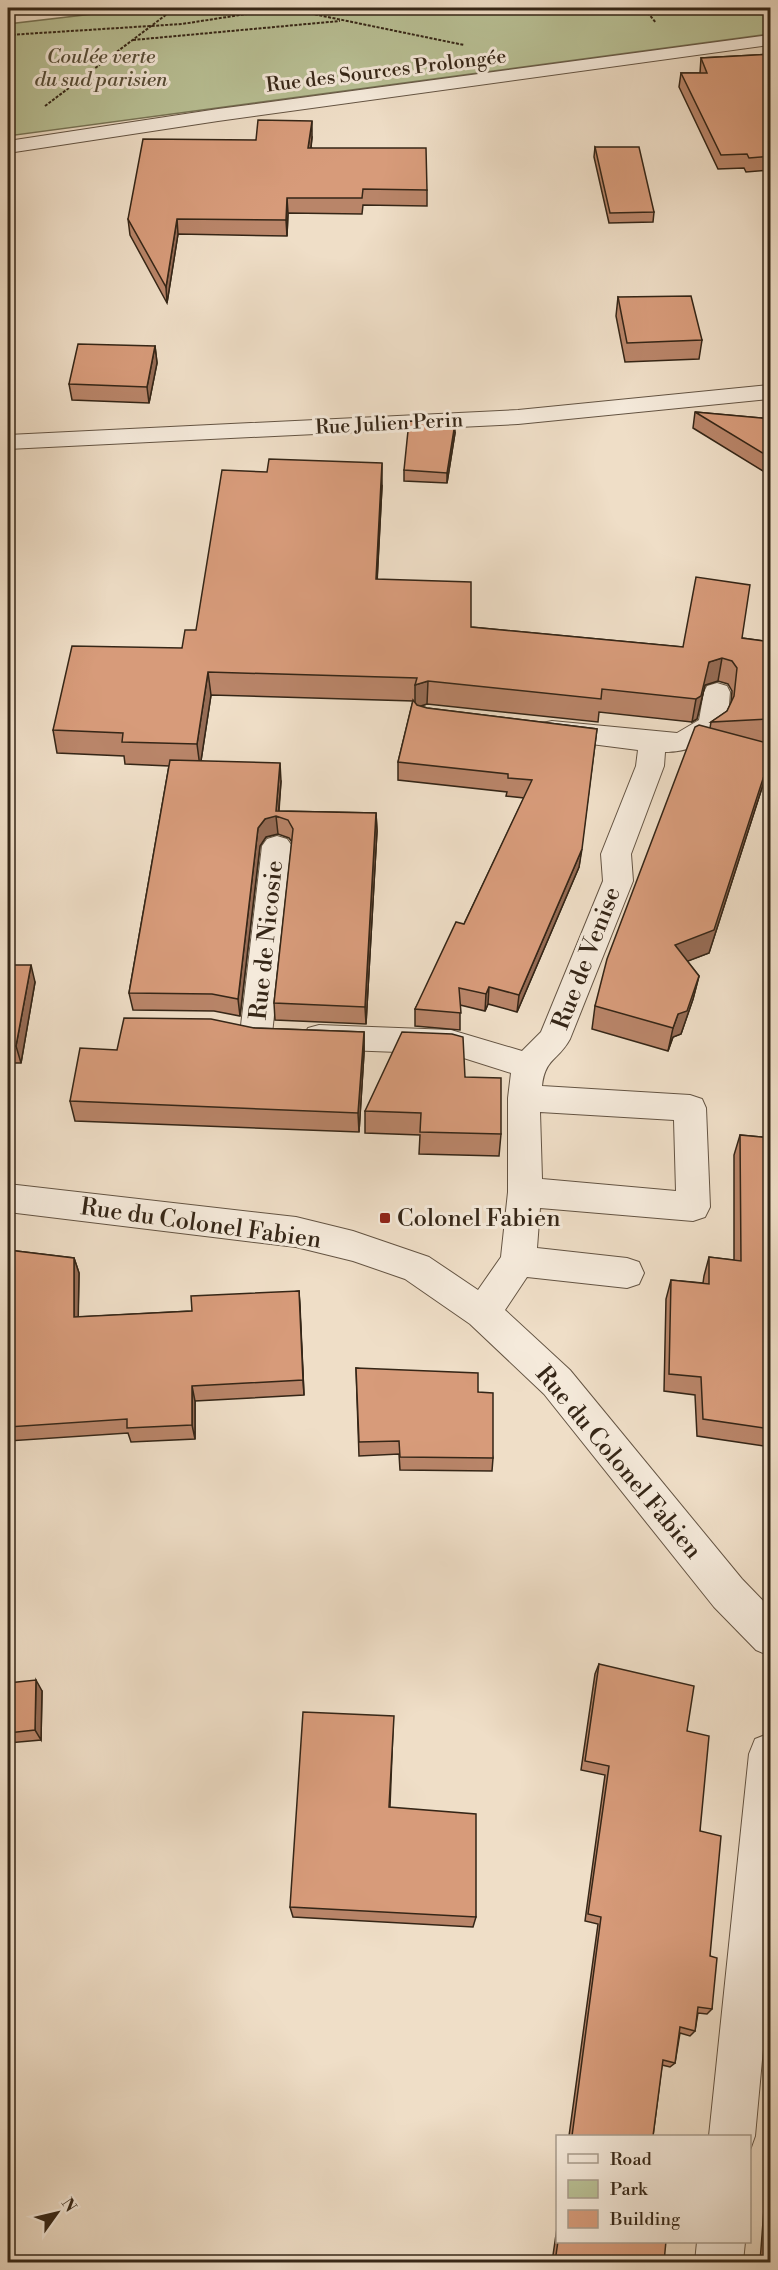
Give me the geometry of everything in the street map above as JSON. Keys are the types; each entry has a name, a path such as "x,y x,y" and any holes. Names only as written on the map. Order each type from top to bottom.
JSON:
{"street":[{"name":"Rue des Sources Prolongée","path":"15,145 771,40"},
{"name":"Rue Julien Perin","path":"8,442 518,417 771,392"},
{"path":"522,727 652,742 682,743 712,725 717,692"},
{"name":"Rue de Venise","path":"526,1082 554,1039 618,881 616,854 650,766 652,742"},
{"name":"Rue de Nicosie","path":"256,1034 277,846"},
{"name":"Rue de Nicosie","path":"225,1027 256,1034 451,1042 526,1082 690,1108 693,1207 525,1192"},
{"path":"483,1313 518,1261 525,1192 526,1082"},
{"name":"Rue du Colonel Fabien","path":"8,1198 216,1221 319,1237 417,1268 483,1313 557,1382 728,1593 771,1636"},
{"path":"518,1261 627,1273"},
{"path":"732,2135 771,1754"},
{"path":"719,2262 721,2243"}],"path":[{"path":"15,145 18,128 31,115 94,71 175,8"},
{"path":"8,35 147,28 240,18 285,8 469,46"},
{"path":"132,40 241,32 345,20"}],"green space":[{"name":"Coulée verte du sud parisien","path":"144,8 770,8 770,34 8,136 8,24"}],"building":[{"path":"771,54 771,156 749,158 747,154 721,155 681,73 707,73 701,58"},
{"path":"258,120 312,121 308,148 426,148 427,190 363,189 362,198 287,198 286,220 177,219 166,287 128,219 143,139 256,140"},
{"path":"595,147 639,147 654,212 610,213"},
{"path":"691,296 702,340 627,343 618,297"},
{"path":"78,344 155,346 147,387 69,384"},
{"path":"695,412 771,419 771,458"},
{"path":"409,421 455,423 447,473 404,470"},
{"path":"269,459 382,463 376,579 471,582 471,627 683,647 696,577 750,585 742,638 771,642 771,719 711,722 727,711 734,696 737,668 732,661 722,658 709,662 701,696 696,699 602,689 601,699 428,681 415,685 417,678 208,672 197,744 122,742 123,733 53,730 72,646 182,648 185,630 196,630 222,470 267,472"},
{"path":"413,700 417,705 427,708 597,729 582,849 519,995 489,987 486,994 459,988 461,1013 415,1009 456,922 464,924 532,780 508,778 508,774 398,762"},
{"path":"699,725 771,744 771,754 714,930 675,945 699,976 687,1011 678,1014 673,1028 595,1006 607,959 695,727"},
{"path":"170,760 280,763 276,811 376,813 365,1007 274,1003 293,829 288,820 276,816 265,819 258,828 238,999 212,994 129,993"},
{"path":"8,965 31,965 16,1046 8,1046"},
{"path":"124,1018 211,1019 254,1028 364,1032 358,1113 70,1101 80,1048 117,1050"},
{"path":"402,1032 452,1034 463,1037 465,1077 501,1078 501,1134 420,1132 421,1113 365,1111"},
{"path":"740,1135 771,1138 771,1429 703,1419 701,1377 669,1374 671,1280 709,1284 709,1257 741,1261"},
{"path":"8,1250 74,1258 74,1317 192,1311 191,1296 299,1291 303,1380 192,1386 192,1425 127,1428 127,1419 8,1427"},
{"path":"356,1368 478,1373 478,1392 493,1393 493,1458 400,1457 399,1441 359,1442"},
{"path":"599,1664 694,1686 687,1731 709,1736 700,1831 721,1836 710,1956 717,1958 712,2009 698,2007 695,2031 680,2027 675,2063 663,2060 653,2135 572,2135 601,1917 588,1914 609,1766 585,1761"},
{"path":"36,1680 35,1730 8,1733 8,1683"},
{"path":"303,1712 394,1716 389,1807 476,1814 476,1917 290,1907"},
{"path":"771,2219 771,2262 767,2262"},
{"path":"558,2243 666,2243 664,2262 555,2262"}],"place":[{"name":"Colonel Fabien","path":"385,1218"}]}
